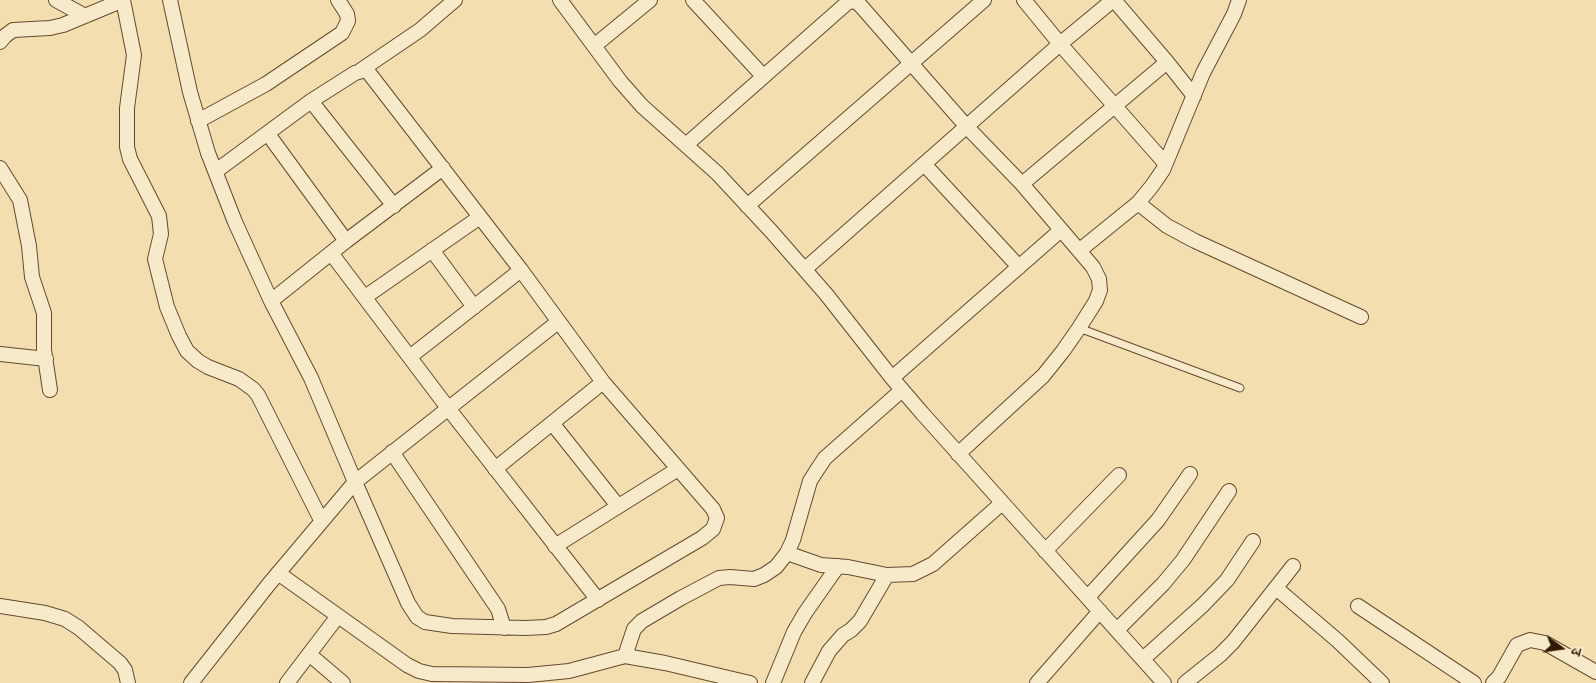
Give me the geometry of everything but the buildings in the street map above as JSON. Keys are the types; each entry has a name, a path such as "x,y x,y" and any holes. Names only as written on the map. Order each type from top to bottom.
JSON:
{"street":[{"path":"56,0 85,16"},
{"path":"0,42 9,33 17,29 63,26 121,0 134,54 127,108 127,147 130,159 159,216 160,234 156,259 167,307 187,351 208,367 247,383 258,395 321,520"},
{"path":"170,0 198,121 235,222 271,301 311,378 408,603 417,617 425,622 452,626 546,627 568,618 702,538 713,529 717,518 713,509 603,382 521,270 369,73 365,70 360,70"},
{"path":"198,121 266,84 342,33 348,21 347,14 338,0"},
{"path":"216,171 312,101 420,30 455,0"},
{"path":"560,0 620,81 642,106 687,144 717,173 805,269 902,390 1164,683"},
{"path":"594,46 650,0"},
{"path":"693,0 763,76"},
{"path":"747,206 984,0"},
{"path":"1024,0 1060,44 1165,163"},
{"path":"805,269 1060,44 1114,0 1168,62 1194,96"},
{"path":"1080,250 1138,202 1152,186 1165,163 1203,73 1234,14 1239,0"},
{"path":"687,144 847,3 856,2 1080,250 1093,267 1099,279 1100,290 1096,301 1063,351 1043,376 958,454"},
{"path":"1022,184 1168,62"},
{"path":"312,101 394,206"},
{"path":"268,134 346,241"},
{"path":"925,165 1019,267"},
{"path":"0,168 20,200 29,246 32,278 44,314 44,350 50,390"},
{"path":"271,301 346,241 443,168"},
{"path":"1138,202 1167,226 1195,241 1361,317"},
{"path":"365,297 480,217"},
{"path":"892,378 1061,230"},
{"path":"432,250 474,307"},
{"path":"331,253 411,356 448,408 598,600"},
{"path":"411,356 521,270"},
{"path":"191,683 321,520 355,482 558,322"},
{"path":"0,354 46,360"},
{"path":"495,468 603,382"},
{"path":"625,656 634,629 642,621 681,598 719,578 754,579 776,567 787,553 798,525 810,481 825,458 902,390"},
{"path":"552,423 618,506"},
{"path":"392,452 498,609 504,628"},
{"path":"555,546 678,469"},
{"path":"1088,597 1158,520 1190,474"},
{"path":"1046,551 1119,476"},
{"path":"1117,630 1162,584 1182,560 1229,491"},
{"path":"787,553 816,563 887,576 913,574 933,564 1002,503"},
{"path":"1143,659 1203,606 1227,580 1253,541"},
{"path":"773,683 794,632 838,566"},
{"path":"1185,683 1227,648 1293,566"},
{"path":"278,573 419,671 432,674 528,675 569,671 625,656 750,683"},
{"path":"812,683 829,651 843,635 860,621 887,576"},
{"path":"1276,588 1382,683"},
{"path":"0,606 45,613 64,619 79,628 120,663 125,670 128,683"},
{"path":"1358,606 1474,683"},
{"path":"1037,683 1100,611"},
{"path":"287,683 338,616"},
{"path":"1493,683 1499,677 1517,646 1530,640 1545,643 1596,672"},
{"path":"309,654 344,683"},
{"path":"432,674 444,683"}],"lane":[{"path":"1079,328 1240,388"}]}
